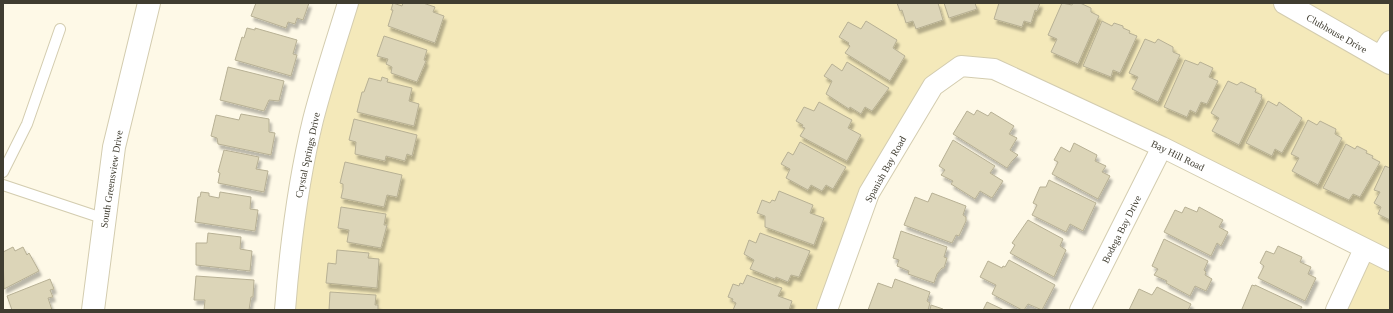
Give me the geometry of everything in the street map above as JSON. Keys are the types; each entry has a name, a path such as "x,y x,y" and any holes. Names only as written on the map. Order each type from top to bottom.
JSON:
{"street":[{"name":"South Greensview Drive","path":"93,310 114,148 149,3"},
{"name":"Crystal Springs Drive","path":"285,310 288,269 296,210 313,121 348,3"},
{"name":"Clubhouse Drive","path":"1285,3 1387,54"},
{"name":"Bay Hill Road","path":"961,66 994,69 1162,147 1390,261"},
{"name":"Spanish Bay Road","path":"826,310 869,193 933,86 961,66"},
{"name":"Bodega Bay Drive","path":"1080,310 1162,147"},
{"path":"1336,310 1364,249"}],"lane":[{"path":"3,172 27,124 60,29"},
{"path":"3,185 105,219"}],"shaded area":[{"path":"359,3 1390,3 1390,310 1343,310 1368,256 996,77 963,75 937,95 884,178 831,310 294,310 303,232 316,154 335,78"}],"building":[{"path":"256,3 309,3 303,20 297,18 295,24 288,22 286,28 251,16"},
{"path":"393,3 402,6 403,3 423,3 435,7 433,12 444,16 435,43 388,26 393,10 391,10"},
{"path":"897,3 938,3 943,20 916,29 913,21 906,23 902,10 900,11"},
{"path":"944,3 975,3 977,9 949,18"},
{"path":"999,3 1040,3 1037,11 1035,10 1031,23 1024,21 1022,27 994,19"},
{"path":"1062,3 1072,5 1073,3 1080,3 1091,8 1091,12 1099,16 1078,64 1051,52 1057,39 1048,35"},
{"path":"866,21 897,40 893,48 905,56 890,81 845,53 850,46 848,44 849,43 839,37 848,22 861,29"},
{"path":"1102,21 1112,26 1114,23 1123,26 1123,28 1130,31 1129,33 1137,36 1120,73 1113,70 1111,77 1083,66"},
{"path":"247,28 255,30 255,28 297,40 293,54 297,55 291,76 235,60 242,37 244,38"},
{"path":"384,36 427,50 424,60 426,61 417,82 391,73 392,67 386,64 388,59 377,56"},
{"path":"1145,39 1155,43 1158,39 1173,47 1173,52 1180,55 1158,102 1132,89 1138,77 1129,73"},
{"path":"1185,60 1198,65 1200,62 1213,68 1209,77 1218,81 1207,104 1201,102 1196,113 1190,110 1187,117 1164,107"},
{"path":"847,62 889,88 872,111 865,107 861,114 850,107 849,109 826,94 832,81 824,76 832,64 842,71"},
{"path":"228,67 284,81 279,101 269,100 264,111 220,100"},
{"path":"382,77 388,79 387,82 412,88 409,101 419,104 414,126 357,112 362,92 364,92 369,78 381,81"},
{"path":"1228,81 1237,85 1241,82 1256,89 1255,92 1262,95 1262,98 1239,145 1212,131 1219,118 1211,113"},
{"path":"1268,101 1277,106 1279,102 1302,118 1282,153 1275,149 1272,156 1246,143"},
{"path":"819,102 852,120 848,128 861,135 847,161 800,136 805,128 796,121 804,107 814,111"},
{"path":"977,110 988,116 991,112 1014,126 1009,134 1017,138 1010,150 1018,155 1007,168 953,134 967,111 974,115"},
{"path":"241,114 269,119 269,132 275,133 271,155 218,144 217,138 211,136 216,115 239,120"},
{"path":"354,119 417,135 412,156 407,154 405,161 386,156 385,161 355,154 356,142 349,140"},
{"path":"1308,120 1317,125 1320,121 1336,129 1335,134 1342,138 1318,185 1292,171 1299,158 1291,154"},
{"path":"953,140 995,166 990,173 1003,181 992,198 980,191 975,199 951,184 953,181 941,175 945,170 939,166"},
{"path":"800,142 846,167 833,189 826,185 822,191 811,185 808,190 786,178 790,169 781,164 788,152 793,155"},
{"path":"1074,143 1097,155 1095,161 1106,166 1102,172 1110,176 1098,199 1052,174 1058,162 1054,160 1061,147 1070,152"},
{"path":"1346,144 1355,149 1357,146 1367,151 1366,153 1373,156 1372,158 1380,162 1360,197 1353,194 1349,200 1323,188"},
{"path":"224,150 259,157 256,169 268,171 264,192 218,183 220,173 218,172"},
{"path":"345,162 402,175 397,197 387,195 384,207 341,198 343,184 340,183"},
{"path":"1385,166 1390,168 1390,220 1378,214 1381,207 1374,203 1380,192 1374,190"},
{"path":"1049,180 1096,203 1083,231 1070,224 1066,232 1032,215 1037,205 1033,203 1040,187 1046,187"},
{"path":"779,191 813,205 810,213 824,218 814,245 765,227 765,216 757,213 762,200 770,203 772,200 775,201"},
{"path":"201,192 209,193 209,196 219,198 220,192 251,197 250,209 258,210 255,231 195,222 198,197 200,197"},
{"path":"932,193 966,206 963,215 966,217 966,221 959,236 956,235 952,243 904,225 915,197 928,202"},
{"path":"341,207 386,214 384,225 387,225 381,248 347,242 349,230 338,228"},
{"path":"1185,207 1197,212 1199,207 1223,220 1219,227 1228,232 1221,246 1217,243 1211,256 1164,232 1175,210 1182,213"},
{"path":"1028,220 1063,239 1060,246 1066,250 1054,277 1010,253 1015,245 1012,243"},
{"path":"901,231 947,247 944,257 947,258 944,268 942,268 937,274 934,283 908,274 909,271 897,266 899,260 893,258"},
{"path":"208,233 241,237 240,249 252,251 250,271 196,265 196,243 207,243"},
{"path":"760,233 810,251 799,277 791,275 788,282 776,277 775,279 750,269 754,260 744,254 749,240 756,243"},
{"path":"1164,239 1208,261 1204,270 1206,272 1205,275 1212,279 1206,291 1195,286 1190,296 1166,283 1167,281 1154,275 1158,269 1152,266"},
{"path":"1278,246 1302,257 1300,262 1311,267 1308,274 1316,278 1305,301 1258,278 1264,266 1260,263 1266,251 1274,254"},
{"path":"13,247 15,251 23,247 27,255 29,253 39,271 4,289 3,252"},
{"path":"337,250 369,253 368,258 379,259 377,288 326,283 328,263 336,264"},
{"path":"1009,260 1055,285 1042,310 1028,304 1024,310 1022,310 992,294 996,285 980,277 988,261 1002,268 1003,266 1005,267"},
{"path":"747,275 782,288 778,296 792,301 789,310 733,310 736,303 732,301 733,299 728,297 733,284 739,286 740,283 743,284"},
{"path":"196,276 254,280 253,297 251,297 249,310 204,310 205,300 194,300"},
{"path":"50,279 54,289 50,290 53,297 48,298 52,310 12,310 7,296"},
{"path":"895,279 930,292 927,301 930,303 928,310 868,310 878,283 892,288"},
{"path":"1252,285 1255,285 1302,307 1300,310 1243,310 1242,309"},
{"path":"1157,287 1191,304 1188,310 1129,310 1139,289 1152,295"},
{"path":"330,292 376,295 375,305 378,305 378,310 329,310"},
{"path":"987,302 1004,310 983,310"},
{"path":"931,305 943,309 943,310 930,310"}]}
